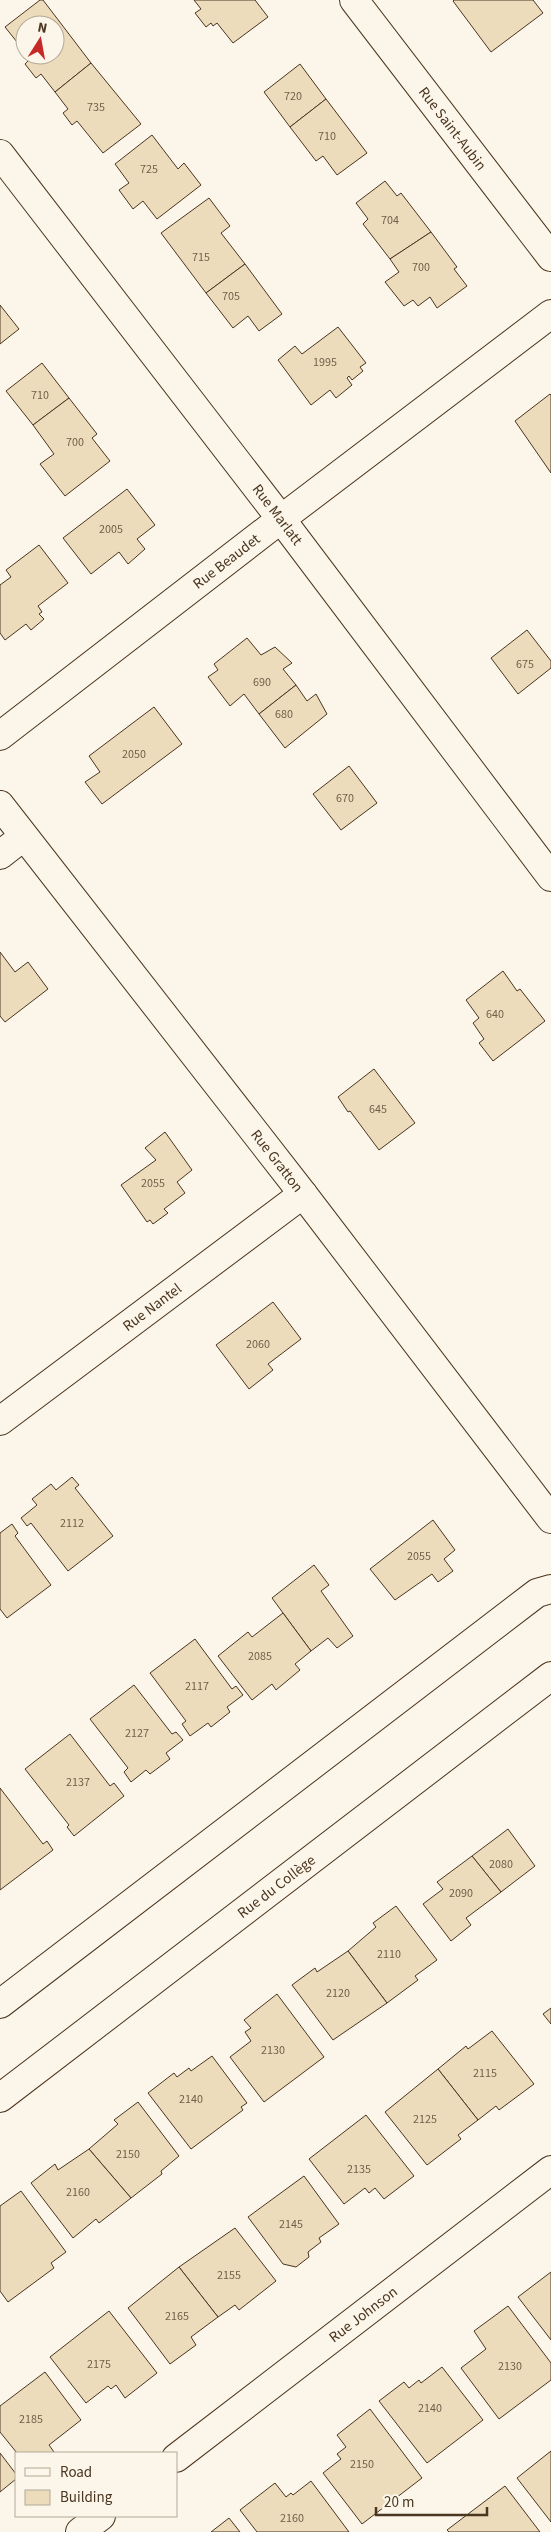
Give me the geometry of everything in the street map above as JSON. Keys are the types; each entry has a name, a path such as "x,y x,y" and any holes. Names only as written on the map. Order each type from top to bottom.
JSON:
{"street":[{"name":"Rue Saint-Aubin","path":"354,0 551,257"},
{"name":"Rue Marlatt","path":"0,154 281,519 551,877"},
{"name":"Rue Beaudet","path":"0,736 551,314"},
{"name":"Rue Gratton","path":"0,805 23,837 303,1194 551,1519"},
{"path":"0,855 23,837"},
{"name":"Rue Nantel","path":"0,1421 303,1194"},
{"path":"0,2004 529,1600 537,1594 551,1589"},
{"name":"Rue du Collège","path":"0,2098 551,1676"},
{"name":"Rue Johnson","path":"178,2456 551,2170"},
{"path":"80,2532 100,2517"}],"building":[{"path":"40,0 43,0 54,15 21,15"},
{"path":"194,0 255,0 268,17 233,43 217,23 213,26 211,23 206,27 195,13 201,9"},
{"path":"454,0 533,0 543,13 491,52"},
{"path":"15,19 15,40 5,27"},
{"path":"65,29 91,63 55,92 41,74 36,78 26,65 65,65"},
{"path":"91,63 141,124 103,153 77,121 72,125 63,113 68,109 55,92"},
{"path":"300,64 326,99 290,127 264,92"},
{"path":"326,99 367,153 337,175 323,156 316,161 290,127"},
{"path":"152,135 178,169 184,163 201,185 157,219 143,201 133,209 119,190 129,183 115,164"},
{"path":"385,181 397,196 401,193 431,232 390,259 363,224 368,219 356,203"},
{"path":"209,198 230,226 221,233 245,264 206,293 161,233"},
{"path":"431,232 457,267 454,269 467,286 437,308 430,297 418,306 413,300 404,306 385,282 399,272 390,259"},
{"path":"245,264 282,314 259,331 248,316 233,328 206,293"},
{"path":"0,305 19,329 0,344"},
{"path":"338,327 366,363 360,367 363,371 352,380 349,376 347,378 352,385 336,398 330,390 311,405 278,360 295,346 302,354"},
{"path":"42,363 69,398 33,425 6,391"},
{"path":"551,395 551,473 515,421"},
{"path":"69,398 97,434 92,438 110,461 65,496 40,464 54,454 33,425"},
{"path":"127,489 155,525 137,539 145,549 128,564 119,552 91,574 63,538"},
{"path":"39,545 68,583 38,606 42,612 39,614 44,619 31,630 26,624 5,640 0,633 0,585 11,577 6,570"},
{"path":"527,630 551,661 551,668 518,694 491,658"},
{"path":"247,638 261,655 275,647 292,663 283,669 296,685 259,714 244,694 230,706 208,677 218,670 214,664"},
{"path":"296,685 307,701 316,694 327,714 285,748 259,714"},
{"path":"154,707 182,744 102,804 85,782 100,772 89,756"},
{"path":"349,766 377,803 341,830 313,794"},
{"path":"0,952 15,972 28,962 48,989 5,1022 0,1016"},
{"path":"503,971 517,991 520,989 545,1021 493,1061 479,1043 484,1039 473,1023 479,1018 466,1000"},
{"path":"374,1069 415,1123 379,1150 338,1097"},
{"path":"165,1132 192,1170 177,1182 185,1193 164,1209 168,1213 153,1224 150,1220 147,1222 121,1185 156,1160 145,1148"},
{"path":"273,1302 301,1339 268,1364 273,1370 249,1389 216,1345"},
{"path":"72,1477 79,1485 75,1488 113,1536 68,1571 31,1523 27,1526 21,1518 37,1505 32,1499 51,1484 56,1490"},
{"path":"433,1520 455,1550 444,1559 453,1571 438,1582 432,1574 395,1600 370,1569"},
{"path":"12,1524 18,1533 15,1536 51,1585 7,1618 0,1609 0,1533"},
{"path":"314,1565 329,1585 321,1591 353,1636 337,1648 328,1638 311,1651 272,1598"},
{"path":"283,1613 311,1651 295,1664 300,1670 276,1690 272,1684 252,1700 218,1656 248,1632 252,1637"},
{"path":"195,1639 232,1689 236,1686 243,1695 227,1707 230,1712 211,1727 208,1723 190,1736 182,1724 186,1721 150,1673"},
{"path":"134,1685 172,1734 176,1732 183,1740 166,1753 170,1759 150,1774 146,1770 131,1782 124,1772 128,1768 90,1719"},
{"path":"70,1734 110,1786 114,1783 124,1796 74,1836 67,1827 69,1825 25,1769"},
{"path":"0,1788 43,1844 47,1841 53,1850 0,1890"},
{"path":"508,1829 535,1866 501,1892 472,1856"},
{"path":"472,1856 501,1892 466,1918 471,1925 451,1941 423,1904 443,1889 437,1882"},
{"path":"396,1906 437,1960 415,1976 418,1980 387,2003 348,1951 376,1927 373,1923"},
{"path":"348,1951 387,2003 333,2040 292,1985 315,1968 317,1972"},
{"path":"277,1994 324,2057 264,2102 230,2057 251,2041 245,2032 251,2028 244,2020"},
{"path":"551,2008 551,2024 543,2014"},
{"path":"492,2031 534,2084 499,2110 496,2106 478,2120 438,2069 466,2046 468,2049"},
{"path":"212,2056 247,2103 241,2107 243,2110 191,2149 148,2093 174,2073 177,2077 189,2068 191,2071"},
{"path":"438,2069 478,2120 458,2135 461,2139 427,2165 385,2112"},
{"path":"138,2102 179,2156 161,2171 162,2174 131,2198 89,2149 118,2124 114,2120"},
{"path":"366,2115 414,2176 384,2199 375,2188 369,2193 365,2188 344,2204 309,2159"},
{"path":"89,2149 131,2198 99,2223 96,2219 73,2238 31,2183 55,2164 58,2170"},
{"path":"304,2176 339,2224 319,2238 321,2242 308,2252 309,2257 296,2267 283,2264 248,2217"},
{"path":"21,2191 66,2252 51,2263 54,2268 8,2302 0,2291 0,2206"},
{"path":"235,2228 276,2281 239,2310 235,2305 218,2317 179,2267"},
{"path":"179,2267 218,2317 191,2337 196,2345 170,2364 128,2308"},
{"path":"551,2272 551,2340 518,2297"},
{"path":"508,2306 551,2363 551,2380 499,2419 461,2368 486,2349 474,2331"},
{"path":"109,2311 157,2373 125,2398 116,2385 111,2389 108,2386 86,2403 50,2357"},
{"path":"442,2367 483,2420 427,2463 379,2401 404,2382 409,2388 419,2380 421,2383"},
{"path":"45,2372 81,2420 49,2445 54,2452 16,2452 0,2432 0,2406"},
{"path":"370,2409 422,2478 362,2524 323,2473 341,2459 337,2454 346,2447 337,2435"},
{"path":"551,2451 551,2522 517,2478"},
{"path":"0,2453 15,2473 15,2480 0,2492"},
{"path":"311,2481 349,2532 257,2532 240,2510 275,2483 286,2497 291,2493 293,2495"},
{"path":"505,2486 540,2532 449,2532 447,2530"},
{"path":"229,2518 240,2532 211,2532"}]}
